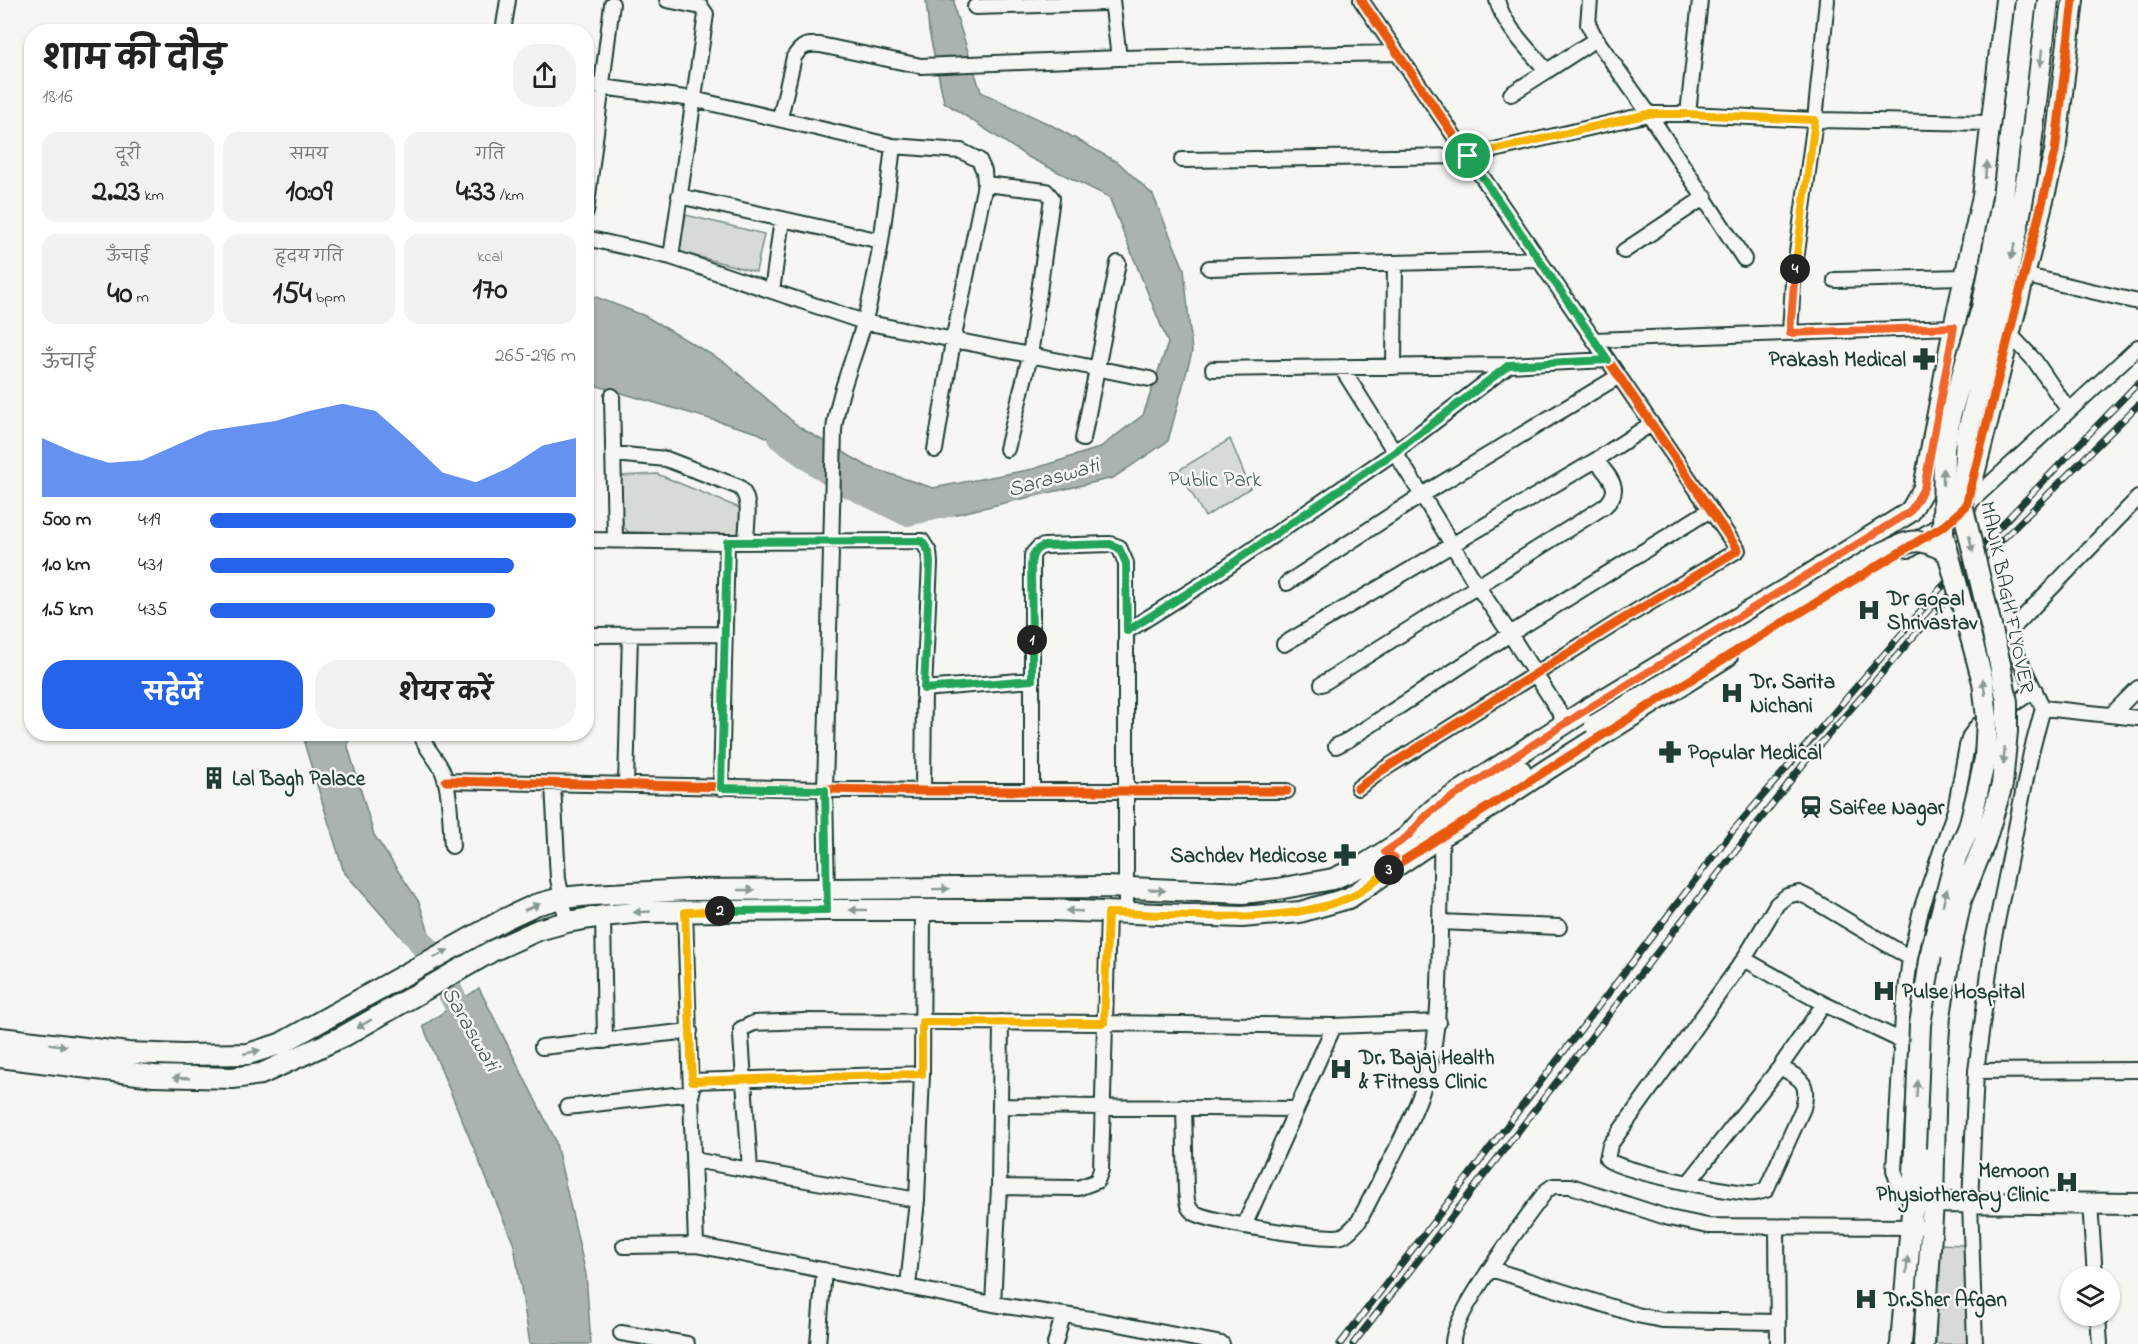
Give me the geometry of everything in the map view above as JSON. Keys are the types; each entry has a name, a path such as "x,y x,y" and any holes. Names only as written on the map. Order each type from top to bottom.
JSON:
{"main road":[{"path":"1394,857 1407,837 1436,808 1586,710 1796,584 1910,512 1924,488 1954,327 1983,196 2006,0"},
{"name":"MANIK BAGH FLYOVER","path":"1924,1344 1933,1202 1924,1147 1920,1025 1932,948 1956,857 1969,827 1985,759 1987,718 1983,682 1943,534 1944,447 1950,416 1982,308 2003,197 2026,0"},
{"name":"MANIK BAGH FLYOVER","path":"1901,1344 1913,1200 1924,1147 1950,952 1961,900 1984,844 2002,785 2007,702 1962,504 1966,438 1999,311 2028,171 2048,0"},
{"path":"0,1058 154,1076 234,1078 261,1074 344,1035 492,951 538,930 567,922 643,912 685,912 827,900 1127,887 1243,893 1278,890 1333,879 1394,857 1441,836 1475,817 1741,648 1945,525 1966,506 2055,152 2073,0"},
{"path":"0,1038 128,1053 248,1054 280,1044 479,932 535,905 561,898 688,890 827,900 923,910 1049,910 1242,916 1300,912 1349,898 1431,827 1595,725 1880,554 1914,540 1927,542 1947,552"},
{"path":"1913,1200 1970,1203 2138,1204"}],"street":[{"path":"504,24 508,0"},
{"path":"667,0 701,7 706,14 671,257"},
{"path":"1358,788 1381,771 1618,622 1738,550 1361,0"},
{"path":"1373,17 1376,0"},
{"path":"1497,0 1499,11 1519,39 1547,71"},
{"path":"1590,0 1588,24 1596,39 1705,197 1744,259"},
{"path":"1688,114 1701,0"},
{"path":"1790,333 1793,282 1815,120 1827,0"},
{"path":"975,7 1112,1 1119,58"},
{"path":"594,150 612,4"},
{"path":"1511,94 1596,39"},
{"path":"780,118 795,57 799,49 807,44 921,66 1119,58 1397,53"},
{"path":"594,86 693,99 893,146 961,151 979,160 984,171 985,184 953,341 935,450"},
{"path":"1182,160 1468,156 1648,114 1991,123"},
{"path":"827,900 825,790 834,430 839,400 864,322 881,241 893,146"},
{"path":"985,184 1046,190 1052,198 1030,356 1007,449"},
{"path":"680,196 881,241"},
{"path":"1624,251 1705,197"},
{"path":"772,291 782,219"},
{"path":"594,240 671,257 864,322 1150,379"},
{"path":"1209,268 1538,259"},
{"path":"1083,439 1118,263"},
{"path":"1394,366 1395,263"},
{"path":"2023,275 2138,302"},
{"path":"1835,280 1965,277"},
{"path":"1594,340 1954,327"},
{"path":"2010,333 2035,361 2069,411"},
{"path":"1966,506 2138,347"},
{"path":"1213,369 1509,365 1608,360"},
{"path":"1127,631 1202,584 1395,452 1509,365"},
{"path":"1341,367 1478,587 1567,724"},
{"path":"1287,583 1422,495 1619,376"},
{"path":"612,396 615,540"},
{"path":"1284,644 1596,460 1651,424"},
{"path":"614,454 666,459 739,487 745,492 747,499 746,542"},
{"path":"1322,684 1605,506 1614,498 1616,491 1596,460"},
{"path":"2010,631 2138,498"},
{"path":"1336,747 1510,634 1710,510"},
{"path":"594,540 922,541 929,552 930,563 922,791"},
{"path":"721,788 727,542"},
{"path":"999,1186 1078,1188 1097,1181 1101,1170 1104,1023 1117,913 1127,887 1126,563 1119,548 1110,544 1044,546 1038,548 1032,555 1032,791"},
{"path":"1975,1344 1970,1203 1976,1071 1993,942 2031,753 2043,708 2015,650 2003,608"},
{"path":"594,634 725,634"},
{"path":"626,785 630,635"},
{"path":"924,689 1032,680"},
{"path":"2112,714 2138,688"},
{"path":"1913,1200 1900,1189 1894,1170 1910,958 1921,910 1955,810 1970,736 1978,725 2035,690"},
{"path":"2043,708 2138,718"},
{"path":"424,741 426,748 442,769 446,781 452,846"},
{"path":"446,781 825,790 1287,791"},
{"path":"553,784 561,898 567,922"},
{"path":"1184,1107 1187,1204 1192,1211 1244,1226 1326,1236 1340,1236 1350,1231 1359,1221 1422,1092 1439,1022 1441,836"},
{"path":"1780,1067 1800,1078 1806,1088 1806,1094 1803,1108 1766,1190 1749,1194 1623,1168 1607,1160 1610,1146 1744,959 1778,904 1787,896 1799,893 1910,958"},
{"path":"908,1286 916,1200 922,1074 923,910"},
{"path":"685,912 696,1245"},
{"path":"603,916 605,1041"},
{"path":"1440,922 1559,927"},
{"path":"1744,959 1824,1004 1902,1041"},
{"path":"1689,1182 1780,1067 1824,1004"},
{"path":"750,1170 741,1029 754,1023 1001,1022 1334,1026 1439,1022"},
{"path":"993,1304 999,1186 1001,1022"},
{"path":"1244,1226 1334,1026"},
{"path":"542,1047 690,1032"},
{"path":"1976,1071 2138,1070"},
{"path":"567,1107 743,1079 922,1074"},
{"path":"1001,1106 1296,1109"},
{"path":"694,1160 916,1200"},
{"path":"1453,1344 1454,1329 1491,1269 1546,1191 1553,1186 1571,1186 1687,1223 1708,1226 1932,1228"},
{"path":"2090,1203 2094,1266"},
{"path":"1778,1228 1778,1344"},
{"path":"624,1246 696,1245 993,1304 1103,1321 1222,1344"},
{"path":"1491,1269 1637,1315 1662,1320 1778,1322"},
{"path":"818,1344 824,1270"},
{"path":"1055,1344 1063,1315"},
{"path":"2099,1326 2100,1344"},
{"path":"621,1333 687,1344"}],"green space":[{"path":"686,215 764,234 756,272 677,251"},
{"name":"Public Park","path":"1230,439 1250,488 1205,517 1179,470"},
{"path":"657,474 742,509 741,535 631,535 622,525 621,476"},
{"path":"1936,1244 1965,1245 1968,1344 1936,1344"}],"water":[{"path":"926,0 954,0 955,11 981,92 1053,126 1119,163 1153,195 1184,269 1192,352 1168,441 1113,478 931,520 758,433 594,385 594,296 645,316 726,363 799,427 869,467 933,488 1033,469 1099,448 1143,415 1168,343 1109,197 1028,157 944,102 929,31"},
{"path":"305,741 348,741 348,747 374,835 419,902 432,942 413,950 344,872"},
{"path":"479,988 555,1139 586,1274 591,1344 530,1344 514,1245 423,1026"}],"waterway":[{"name":"Saraswati","path":"781,438 840,480 907,513 947,504"},
{"name":"Saraswati","path":"403,917 431,956 473,1035"}],"railway":[{"path":"1340,1344 1731,833 1939,590 2138,383"},
{"path":"1353,1344 1805,762 1940,606 1994,548 2138,405"}],"cycle path":[{"path":"1358,788 1381,771 1618,622 1738,550 1361,0"},
{"path":"1393,867 1741,648 1945,525 1966,506 2055,152 2073,0"},
{"path":"446,781 923,791 1287,791"}],"place":[{"name":"Prakash Medical","path":"1924,359"},
{"name":"Dr Gopal Shrivastav","path":"1869,610"},
{"name":"Dr. Sarita Nichani","path":"1732,693"},
{"name":"Popular Medical","path":"1670,752"},
{"name":"Lal Bagh Palace","path":"214,778"},
{"name":"Saifee Nagar","path":"1811,807"},
{"name":"Sachdev Medicose","path":"1345,855"},
{"name":"Pulse Hospital","path":"1884,991"},
{"name":"Dr. Bajaj Health & Fitness Clinic","path":"1341,1069"},
{"name":"Memoon Physiotherapy Clinic","path":"2067,1182"},
{"name":"Dr.Sher Afgan","path":"1866,1299"}],"route":[{"path":"1648,114 1815,120 1793,282 1790,333 1954,327 1924,488 1910,512 1586,710 1452,797 1427,815 1407,837 1385,852 1395,858 1393,867 1349,898 1300,912 1275,915 1108,913 1104,1023 922,1022 922,1074 692,1081 685,912 827,910 825,790 721,788 727,542 922,541 929,552 930,563 924,689 1032,680 1031,565 1032,555 1038,548 1044,546 1110,544 1119,548 1126,563 1127,631 1202,584 1395,452 1509,365 1608,360 1468,156 1648,114"}]}
